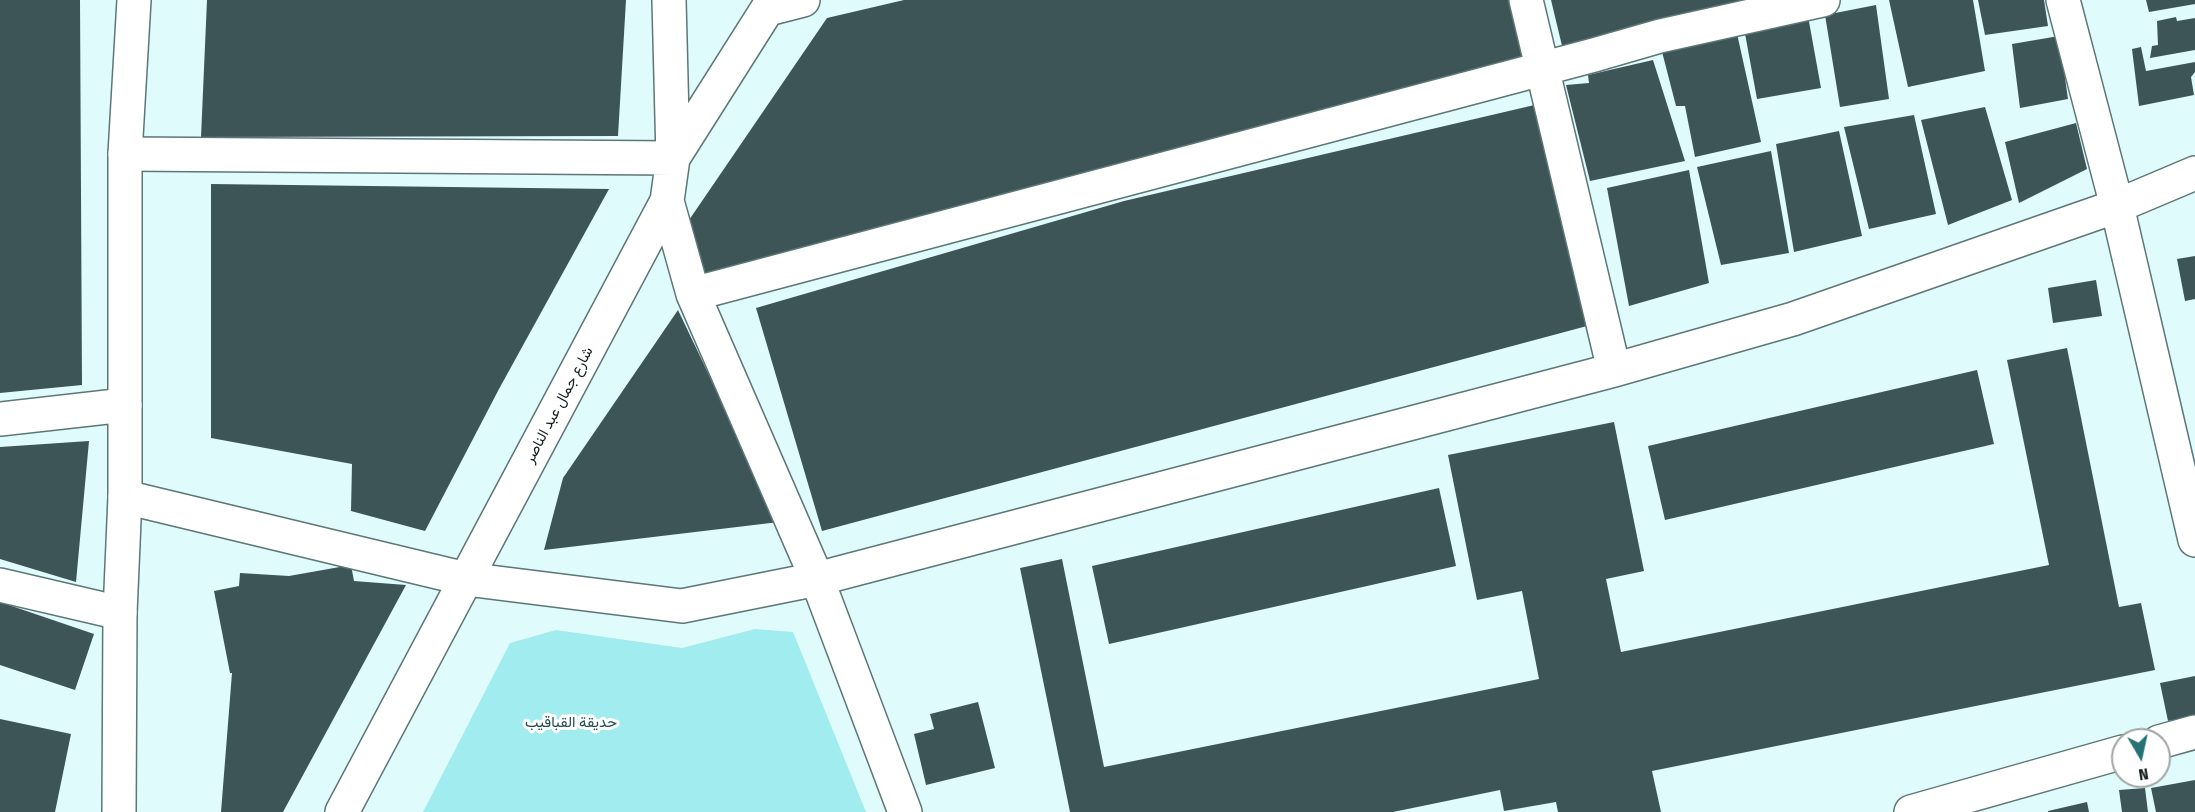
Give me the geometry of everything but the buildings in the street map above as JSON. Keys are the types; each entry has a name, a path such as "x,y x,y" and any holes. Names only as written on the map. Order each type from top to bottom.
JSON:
{"street":[{"path":"119,812 120,613 125,497 125,154 134,0"},
{"path":"125,154 673,158 669,0"},
{"path":"771,5 803,0"},
{"path":"1526,0 1614,370"},
{"path":"693,294 1660,36 1823,0"},
{"path":"2062,0 2117,206 2195,540"},
{"name":"شارع جمال عبد الناصر","path":"342,812 667,201 673,158 771,5"},
{"path":"125,497 466,579 682,606 817,579 1614,370 1793,319 2117,206 2195,173"},
{"path":"667,201 693,294 817,579 905,812"},
{"path":"0,418 125,405"},
{"path":"0,585 120,613"},
{"path":"2171,739 2195,732"},
{"path":"1911,812 2111,755"}],"green space":[{"name":"حديقة القباقيب","path":"755,629 793,632 866,812 423,812 510,643 556,630 682,648"}]}
